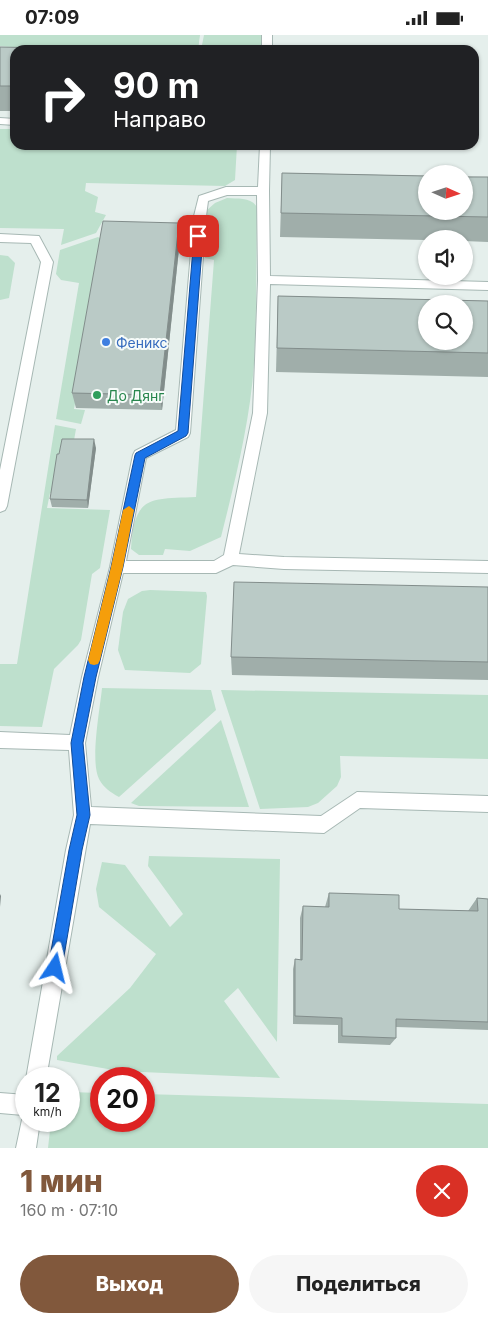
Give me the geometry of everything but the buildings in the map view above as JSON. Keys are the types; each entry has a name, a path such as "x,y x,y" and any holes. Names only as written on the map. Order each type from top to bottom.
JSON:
{"lane":[{"path":"231,559 260,413 264,280 263,191 265,150"},
{"path":"38,1067 75,850 83,815 77,743 140,455 183,433 200,216 204,199 226,191 263,191"},
{"path":"0,238 35,239 47,262 0,505"},
{"path":"264,280 488,286"},
{"path":"117,567 216,567 231,559 284,563 488,567"},
{"path":"0,740 77,743"},
{"path":"83,815 324,825 357,800 488,804"},
{"path":"0,1103 15,1104"},
{"path":"26,1148 28,1132"}],"green space":[{"path":"0,35 200,35 199,45 0,46"},
{"path":"204,35 261,35 261,45 202,45"},
{"path":"0,129 10,129 10,150 237,150 235,180 225,186 86,183 85,191 98,197 95,212 106,215 96,233 61,245 64,229 0,228"},
{"path":"227,198 248,200 257,207 256,325 249,408 221,537 190,551 165,549 163,555 139,555 131,549 136,518 141,509 147,503 156,500 196,497 214,260 205,258 207,210 215,203"},
{"path":"98,237 103,240 74,409 85,410 81,424 56,419 79,283 61,280 56,274 60,250"},
{"path":"0,255 8,256 15,263 9,298 0,300"},
{"path":"55,425 76,429 73,446 56,493 50,493 47,508 110,510 100,568 92,574 81,640 54,669 42,727 0,726 0,664 17,664"},
{"path":"142,591 206,592 201,664 190,673 125,670 118,650 123,612 128,599"},
{"path":"102,688 211,690 216,710 119,797 103,785 96,771 95,748"},
{"path":"221,690 488,695 488,759 340,756 341,777 337,786 318,803 308,807 260,809"},
{"path":"221,720 249,807 139,806 131,803"},
{"path":"149,856 280,859 277,1042 238,988 224,1001 280,1078 155,1073 155,1067 96,1067 57,1060 57,1056 130,988 156,954 99,907 96,889 102,862 125,865 170,927 183,914 148,866"},
{"path":"80,1092 90,1093 90,1132 155,1132 155,1094 488,1104 488,1148 48,1148 50,1132 80,1132"}],"slow traffic":[{"path":"94,660 129,510"}],"place":[{"name":"Феникс","path":"106,342"},
{"name":"До Дянг","path":"97,395"}],"route":[{"path":"55,968 75,850 83,815 77,743 140,455 183,433 198,236"}]}
